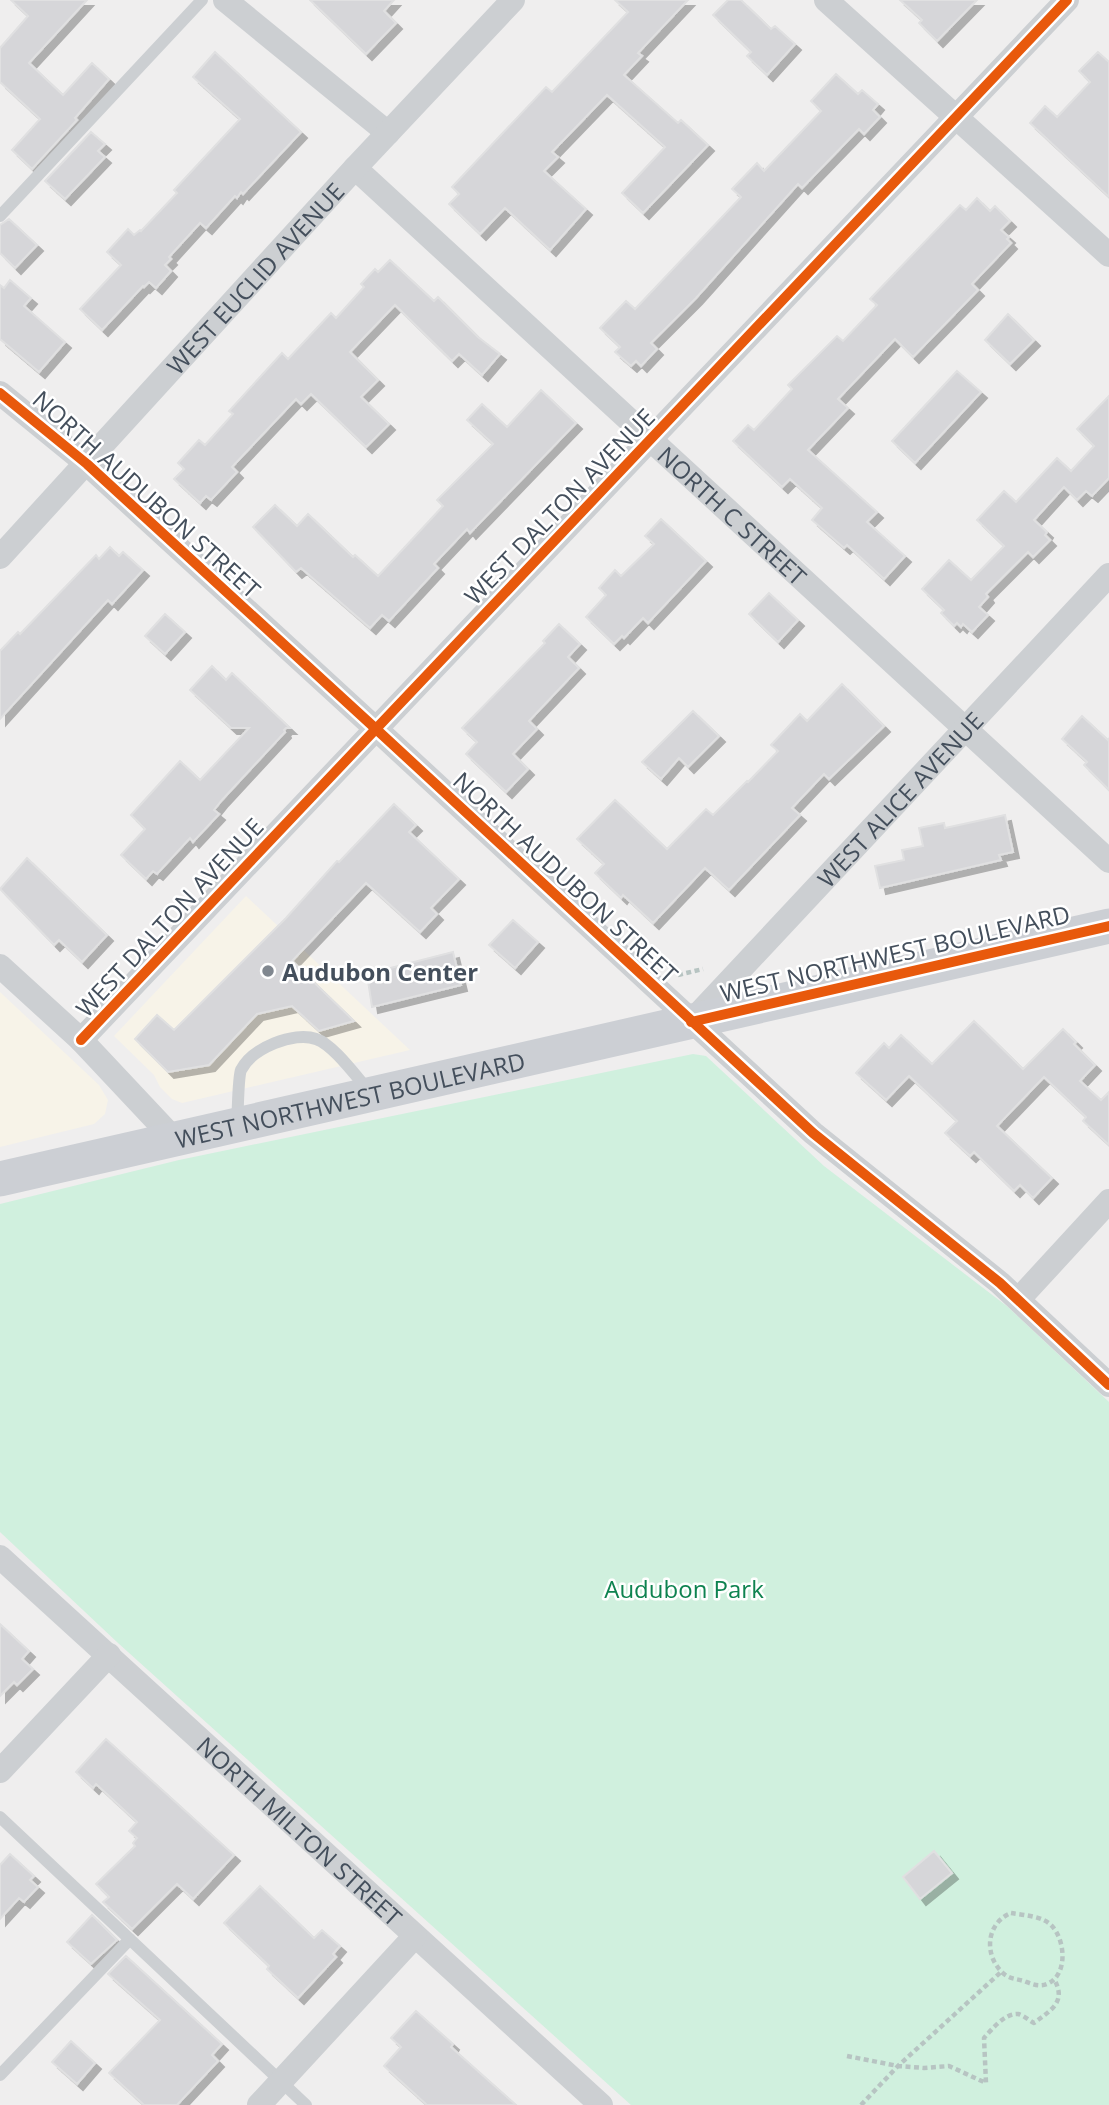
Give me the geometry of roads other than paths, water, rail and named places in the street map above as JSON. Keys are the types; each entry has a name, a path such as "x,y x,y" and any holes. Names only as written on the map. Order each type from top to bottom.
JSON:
{"main road":[{"name":"WEST NORTHWEST BOULEVARD","path":"0,1179 1109,926"}],"street":[{"path":"225,0 388,133"},
{"name":"WEST EUCLID AVENUE","path":"0,557 355,168 513,0"},
{"path":"826,0 1109,255"},
{"name":"WEST DALTON AVENUE","path":"81,1040 1067,0"},
{"name":"NORTH C STREET","path":"355,168 1109,861"},
{"name":"NORTH AUDUBON STREET","path":"0,393 87,464 840,1156 1019,1299 1109,1385"},
{"name":"WEST ALICE AVENUE","path":"691,1021 1109,575"},
{"path":"0,966 81,1040 173,1138"},
{"path":"1019,1299 1109,1201"},
{"name":"NORTH MILTON STREET","path":"0,1557 601,2105"},
{"path":"0,1770 109,1655"},
{"path":"258,2105 415,1936"}],"lane":[{"path":"0,216 202,0"},
{"path":"237,1124 241,1070 261,1049 297,1036 318,1039 334,1052 371,1093"},
{"path":"0,1817 306,2105"},
{"path":"0,2075 130,1939"}],"place":[{"name":"Audubon Center","path":"268,971"}],"park label":[{"name":"Audubon Park","path":"684,1588"}]}
